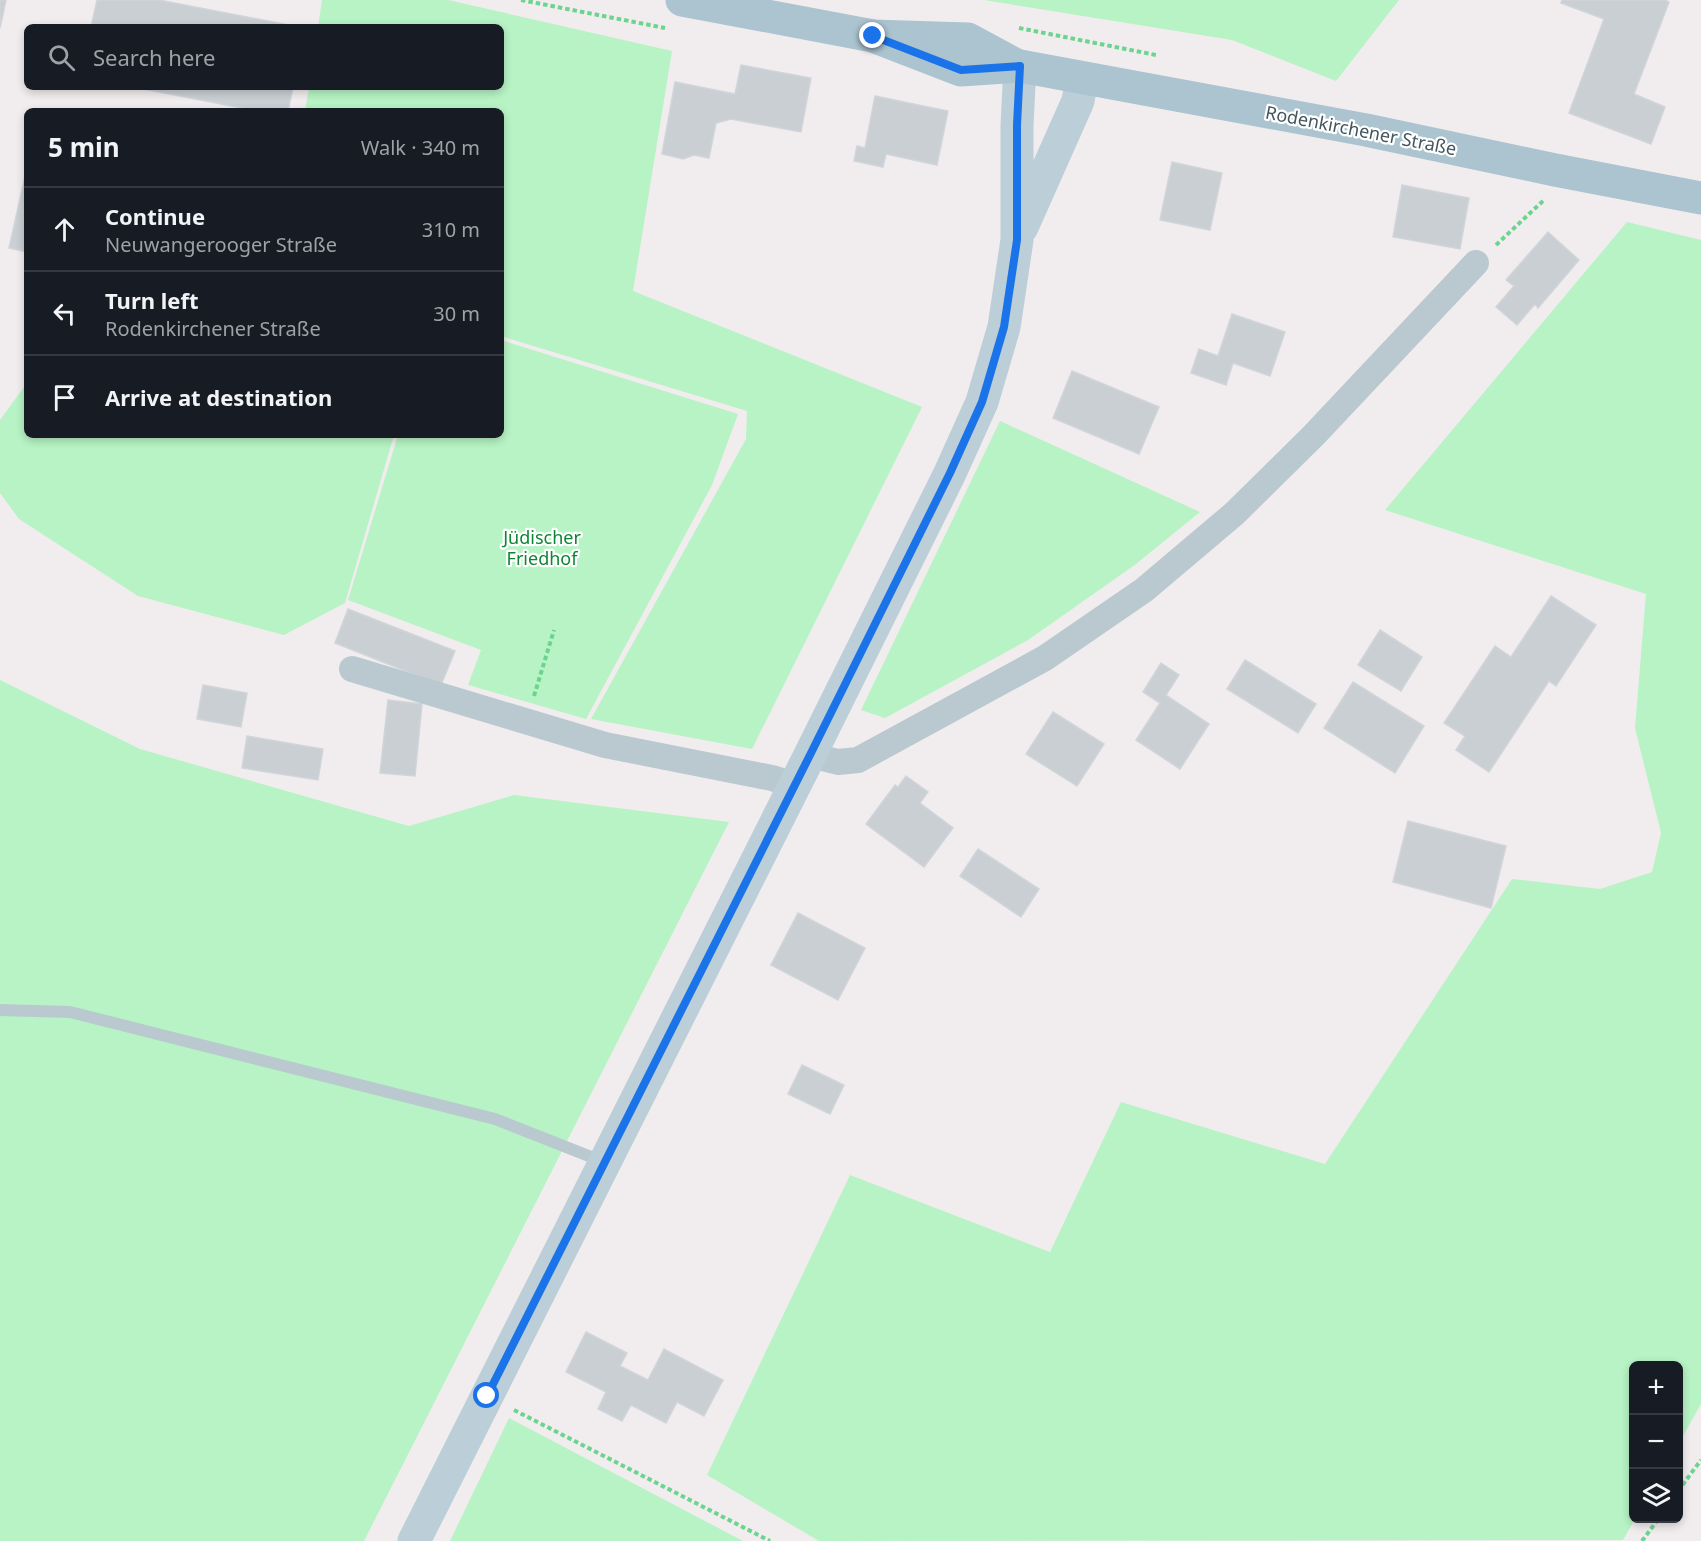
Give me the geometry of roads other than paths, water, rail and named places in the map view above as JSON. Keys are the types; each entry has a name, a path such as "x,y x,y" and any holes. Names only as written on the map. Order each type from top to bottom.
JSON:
{"main road":[{"name":"Rodenkirchener Straße","path":"682,0 873,36 968,39 1020,66 1366,130 1701,198"}],"street":[{"path":"414,1541 810,755 950,473 982,402 1004,327 1017,240 1017,125 1020,66"},
{"path":"1017,240 1078,101 1082,78"},
{"path":"810,755 837,762 858,760 1045,658 1144,590 1235,513 1314,435 1476,263"},
{"path":"352,669 605,745 772,778 795,785"}],"lane":[{"path":"0,1010 82,1014 495,1119 605,1163"}],"park label":[{"name":"Jüdischer Friedhof","path":"542,547"}]}
